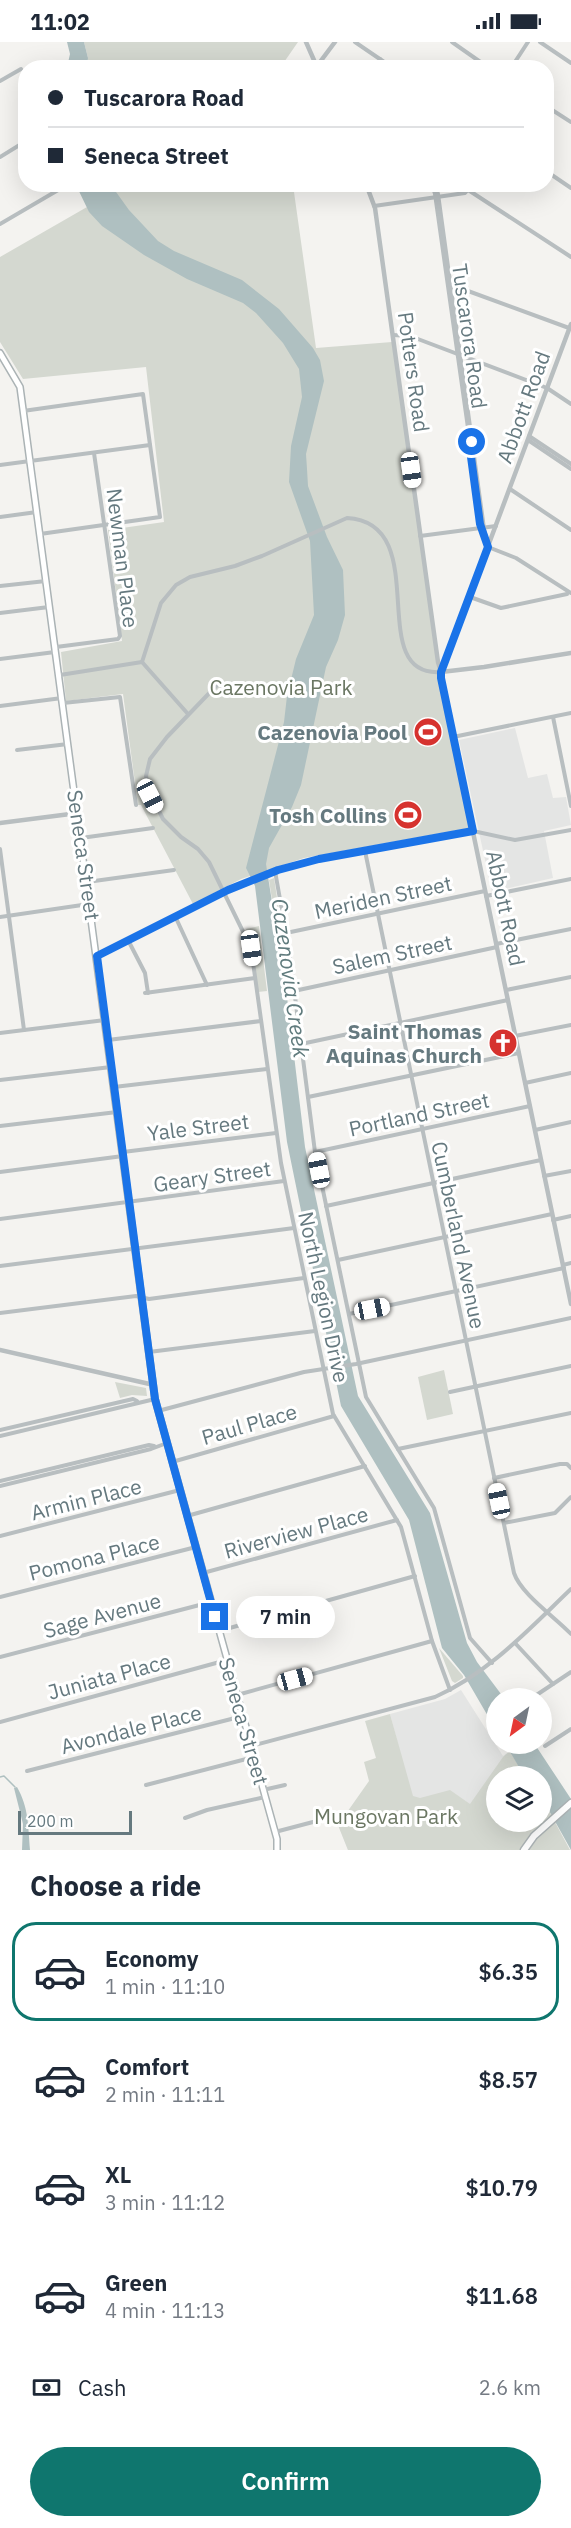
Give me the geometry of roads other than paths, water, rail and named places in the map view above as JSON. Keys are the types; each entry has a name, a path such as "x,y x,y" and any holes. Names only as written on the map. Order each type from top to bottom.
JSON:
{"main road":[{"name":"Seneca Street","path":"1,358 20,387 155,1399 275,1832 278,1850"},
{"path":"524,1850 571,1803"}],"street":[{"path":"306,42 314,60"},
{"path":"322,60 335,42"},
{"path":"355,42 381,60"},
{"path":"452,42 478,60"},
{"path":"516,60 528,42"},
{"path":"540,42 571,63"},
{"path":"0,81 18,71"},
{"path":"554,111 571,122"},
{"path":"0,157 18,146"},
{"path":"554,176 571,188"},
{"path":"0,224 55,192"},
{"name":"Potters Road","path":"369,192 375,206 441,672"},
{"name":"Tuscarora Road","path":"435,192 483,528 488,547"},
{"path":"375,206 464,192"},
{"path":"471,192 571,258"},
{"path":"449,284 570,326"},
{"name":"Abbott Road","path":"570,326 569,336 441,672 571,1304"},
{"path":"393,335 410,336 548,388 571,404"},
{"path":"23,411 143,394 160,517 40,534"},
{"path":"529,438 571,467"},
{"path":"0,465 150,445"},
{"name":"Newman Place","path":"56,650 118,639 120,636 94,453"},
{"path":"510,489 571,530"},
{"path":"0,517 37,512"},
{"path":"142,662 161,603 176,585 190,577 248,561 339,520 353,519 369,525 385,541 392,554 397,575 402,646 417,668 426,672 441,672 571,653"},
{"path":"420,536 496,526"},
{"path":"488,547 516,558 570,593"},
{"path":"0,586 46,581"},
{"path":"470,597 501,608 570,593"},
{"path":"0,614 50,607"},
{"path":"0,659 56,650"},
{"path":"60,675 142,662"},
{"path":"142,662 188,714"},
{"name":"North Legion Drive","path":"218,684 188,714 150,759 146,776 148,789 163,819 204,856 225,892 251,948 284,1181 334,1416 401,1527 432,1641 450,1690"},
{"path":"0,706 120,697 136,805"},
{"path":"453,736 571,713"},
{"path":"553,717 571,806"},
{"path":"17,750 69,743"},
{"path":"566,775 571,774"},
{"path":"0,823 78,813"},
{"path":"81,838 153,828"},
{"path":"97,956 249,881 319,859 473,831 515,840 571,830"},
{"path":"0,849 24,1030"},
{"name":"Cumberland Avenue","path":"365,851 516,1578 571,1634"},
{"path":"87,882 174,870"},
{"path":"272,872 286,933 315,1152 349,1314 357,1364 366,1397 434,1508 470,1638 492,1663"},
{"name":"Meriden Street","path":"286,933 486,893 571,879"},
{"path":"0,917 90,904"},
{"path":"175,916 207,985"},
{"name":"Salem Street","path":"294,991 571,929"},
{"path":"128,940 145,973 146,993 255,978"},
{"path":"506,990 571,976"},
{"path":"301,1044 508,1000"},
{"path":"0,1033 105,1020"},
{"path":"108,1040 261,1021"},
{"path":"515,1036 571,1025"},
{"path":"308,1097 519,1053"},
{"path":"0,1080 111,1067"},
{"path":"114,1087 267,1069"},
{"path":"525,1083 571,1073"},
{"name":"Portland Street","path":"315,1152 530,1106"},
{"path":"0,1126 117,1112"},
{"path":"535,1130 571,1122"},
{"name":"Yale Street","path":"0,1172 276,1133"},
{"path":"326,1206 541,1160"},
{"path":"544,1176 571,1171"},
{"name":"Geary Street","path":"0,1219 284,1181"},
{"path":"338,1260 444,1237 553,1217 571,1216"},
{"path":"0,1266 294,1228"},
{"path":"349,1314 456,1292 563,1267 571,1263"},
{"path":"0,1313 136,1296 149,1299 304,1278"},
{"path":"158,1411 304,1372 357,1364 571,1318"},
{"path":"149,1352 315,1330"},
{"path":"0,1350 154,1385"},
{"path":"450,1392 571,1366"},
{"path":"0,1430 37,1424 133,1399 138,1401 155,1399"},
{"path":"398,1449 571,1413"},
{"name":"Paul Place","path":"172,1462 334,1416"},
{"path":"0,1436 37,1424"},
{"path":"0,1481 101,1459 149,1445 167,1443"},
{"path":"494,1478 560,1464 567,1464 571,1468"},
{"path":"187,1516 365,1466"},
{"path":"0,1486 51,1471"},
{"name":"Armin Place","path":"0,1536 180,1490"},
{"path":"504,1523 555,1513 571,1497"},
{"name":"Riverview Place","path":"203,1573 397,1520"},
{"name":"Pomona Place","path":"0,1597 196,1547"},
{"path":"219,1631 415,1576"},
{"path":"251,1746 435,1697 450,1690 492,1663 571,1589"},
{"name":"Sage Avenue","path":"0,1657 211,1602"},
{"path":"237,1695 432,1641"},
{"path":"515,1642 553,1684"},
{"name":"Juniata Place","path":"0,1722 227,1660"},
{"path":"547,1688 571,1672"},
{"name":"Avondale Place","path":"27,1771 243,1716"},
{"path":"552,1741 571,1729"},
{"path":"146,1785 254,1757"},
{"path":"185,1818 264,1794 285,1785"},
{"path":"275,1832 313,1822"}],"waterway":[{"path":"0,1777 4,1776 15,1787"}],"place":[{"name":"Cazenovia Pool","path":"428,732"},
{"name":"Tosh Collins","path":"408,815"},
{"name":"Saint Thomas Aquinas Church","path":"503,1043"}],"park label":[{"name":"Cazenovia Park","path":"281,687"},
{"name":"Mungovan Park","path":"386,1816"}],"water label":[{"name":"Cazenovia Creek","path":"291,978"}]}
